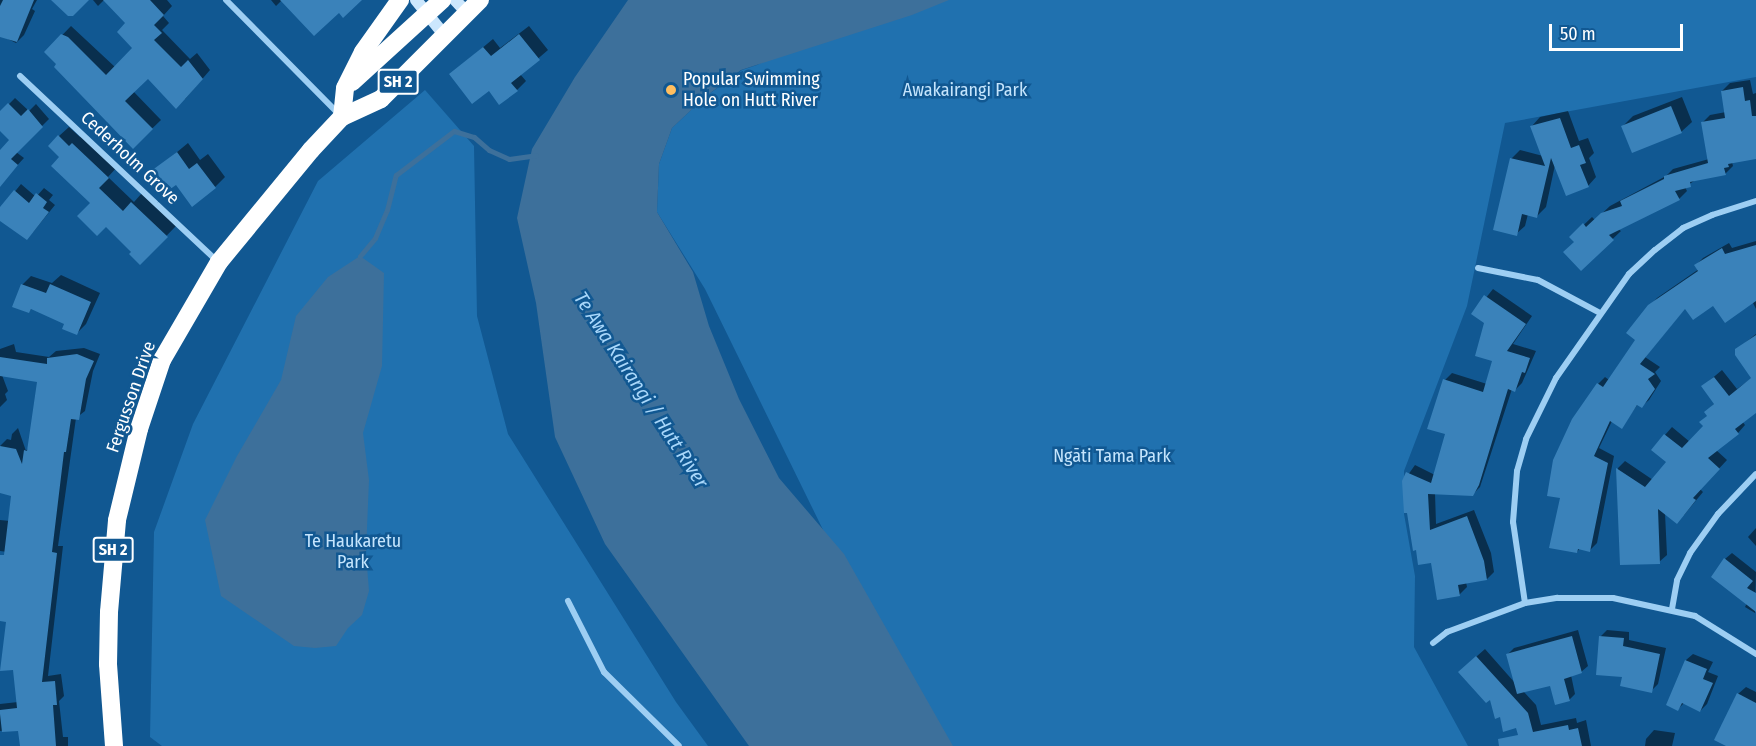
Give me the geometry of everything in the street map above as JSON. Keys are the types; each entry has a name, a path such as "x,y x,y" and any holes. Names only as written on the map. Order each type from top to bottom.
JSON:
{"highway":[{"path":"342,117 345,88 363,52 400,0"},
{"name":"SH 2","path":"345,88 421,7 442,0"},
{"name":"SH 2","path":"461,7 480,0"},
{"name":"Fergusson Drive","path":"114,746 108,664 110,601 117,519 139,429 162,360 219,262 311,150 342,117 381,99 445,36 461,7"}],"main road":[{"path":"421,7 445,36"}],"street":[{"path":"226,0 342,117"},
{"name":"Cederholm Grove","path":"20,76 219,262"},
{"path":"1525,603 1513,522 1516,471 1539,410 1556,378 1629,274 1655,250 1683,228 1712,214 1756,201"},
{"path":"1478,268 1538,279 1600,313"},
{"path":"1672,609 1677,580 1690,553 1718,514 1756,474"},
{"path":"1433,643 1447,632 1525,603 1568,597 1613,598 1672,609 1695,616 1756,654"},
{"path":"568,601 604,672 679,746"}],"green space":[{"name":"Ngāti Tama Park","path":"886,0 1756,0 1756,77 1505,123 1467,306 1404,471 1404,514 1415,576 1414,647 1468,746 936,746 904,695 705,289 657,212 659,164 672,128 705,97 742,70 757,65"},
{"name":"Te Haukaretu Park","path":"425,90 474,146 477,316 508,434 676,702 708,746 162,746 150,737 154,532 193,424 318,181"}],"water":[{"name":"Te Awa Kairangi / Hutt River","path":"628,0 949,0 912,15 741,70 705,97 672,128 659,164 657,212 693,272 709,326 739,399 779,478 844,554 953,746 749,746 605,544 555,437 536,303 517,218 532,149 575,77"},
{"path":"360,256 384,273 382,366 363,433 369,480 366,553 369,591 362,615 348,628 336,646 315,648 294,646 221,596 205,520 237,456 281,380 296,316 328,277"}],"building":[{"path":"3,0 34,0 17,42 0,37 0,6"},
{"path":"51,0 89,0 73,16 68,16"},
{"path":"103,0 150,0 164,15 154,25 162,33 154,40 181,67 188,60 203,79 176,109 148,79 125,101 153,129 133,149 54,67 56,64 44,52 61,34 68,37 106,75 132,48 117,32 125,23"},
{"path":"280,0 362,0 343,18 339,13 314,36"},
{"path":"519,34 540,60 511,83 518,91 499,105 489,91 472,104 449,74 483,47 491,56"},
{"path":"1743,87 1745,101 1750,100 1752,116 1756,116 1756,159 1728,164 1729,167 1724,168 1726,175 1690,182 1691,187 1675,191 1680,200 1609,235 1614,240 1581,271 1563,252 1574,242 1569,237 1583,223 1586,227 1601,213 1622,206 1620,201 1664,179 1664,176 1708,163 1701,122 1725,118 1721,91"},
{"path":"8,103 21,116 28,109 43,127 11,159 18,165 0,187 0,150 9,140 0,131 0,111"},
{"path":"1671,106 1682,133 1632,153 1621,126"},
{"path":"1560,118 1571,148 1579,145 1586,163 1580,165 1589,187 1566,196 1551,158 1537,218 1522,214 1517,236 1493,230 1510,158 1545,166 1530,126"},
{"path":"58,135 69,146 72,143 109,178 99,188 123,211 131,202 168,237 140,265 129,254 131,252 106,227 97,236 77,216 90,203 51,166 59,157 48,146"},
{"path":"177,152 189,169 197,163 216,188 192,207 176,185 166,192 151,171"},
{"path":"14,190 29,203 36,193 47,202 43,208 49,212 27,240 0,221 0,207"},
{"path":"1756,245 1756,301 1725,323 1713,306 1693,320 1685,309 1640,364 1655,374 1648,379 1655,389 1642,408 1637,405 1622,429 1610,421 1594,456 1608,463 1590,552 1578,549 1577,553 1549,548 1560,498 1547,496 1553,460 1572,419 1597,383 1603,387 1635,340 1626,333 1648,305 1698,271 1694,265 1722,248 1725,254"},
{"path":"21,284 46,293 50,284 91,302 77,335 62,329 64,324 31,309 29,313 12,307"},
{"path":"1484,295 1526,324 1507,351 1530,358 1515,392 1508,389 1479,485 1473,496 1428,494 1430,530 1467,516 1484,561 1487,580 1458,585 1460,596 1437,600 1431,563 1418,565 1416,550 1413,551 1407,513 1404,513 1402,481 1406,472 1431,483 1445,434 1427,429 1443,379 1483,392 1492,361 1475,356 1484,323 1471,314"},
{"path":"1756,335 1756,413 1735,429 1739,434 1708,458 1720,469 1693,498 1696,500 1677,524 1658,509 1660,564 1620,565 1616,468 1645,487 1666,462 1651,450 1664,434 1682,448 1703,426 1699,422 1707,416 1704,412 1714,404 1701,386 1714,377 1729,396 1751,378 1735,355 1735,349"},
{"path":"77,354 94,361 86,379 79,420 71,419 66,452 64,452 52,552 57,553 42,682 55,681 57,705 53,705 56,746 20,746 18,731 2,732 0,714 0,710 17,708 13,670 0,671 6,622 0,621 0,555 4,555 11,496 0,493 0,446 16,449 22,464 24,450 27,451 37,382 0,376 0,357 47,364 47,358"},
{"path":"1724,558 1753,581 1747,588 1756,593 1756,612 1711,577"},
{"path":"1572,636 1582,673 1564,679 1570,701 1555,705 1550,686 1517,694 1506,654"},
{"path":"1599,636 1624,638 1623,646 1660,654 1652,693 1620,686 1622,677 1596,675"},
{"path":"1476,656 1528,713 1533,732 1568,725 1569,730 1578,728 1582,746 1499,746 1498,739 1518,735 1516,728 1503,732 1500,717 1495,719 1490,700 1486,703 1458,672"},
{"path":"1685,660 1707,669 1703,679 1713,683 1700,712 1682,703 1678,711 1666,705"},
{"path":"1737,693 1756,703 1756,746 1726,746 1714,740"}],"waterway":[{"path":"360,256 375,238 387,210 396,175 454,131 474,137 489,150 509,159 536,155"}],"place":[{"name":"Popular Swimming Hole on Hutt River","path":"671,90"}],"park label":[{"name":"Awakairangi Park","path":"965,90"}]}
